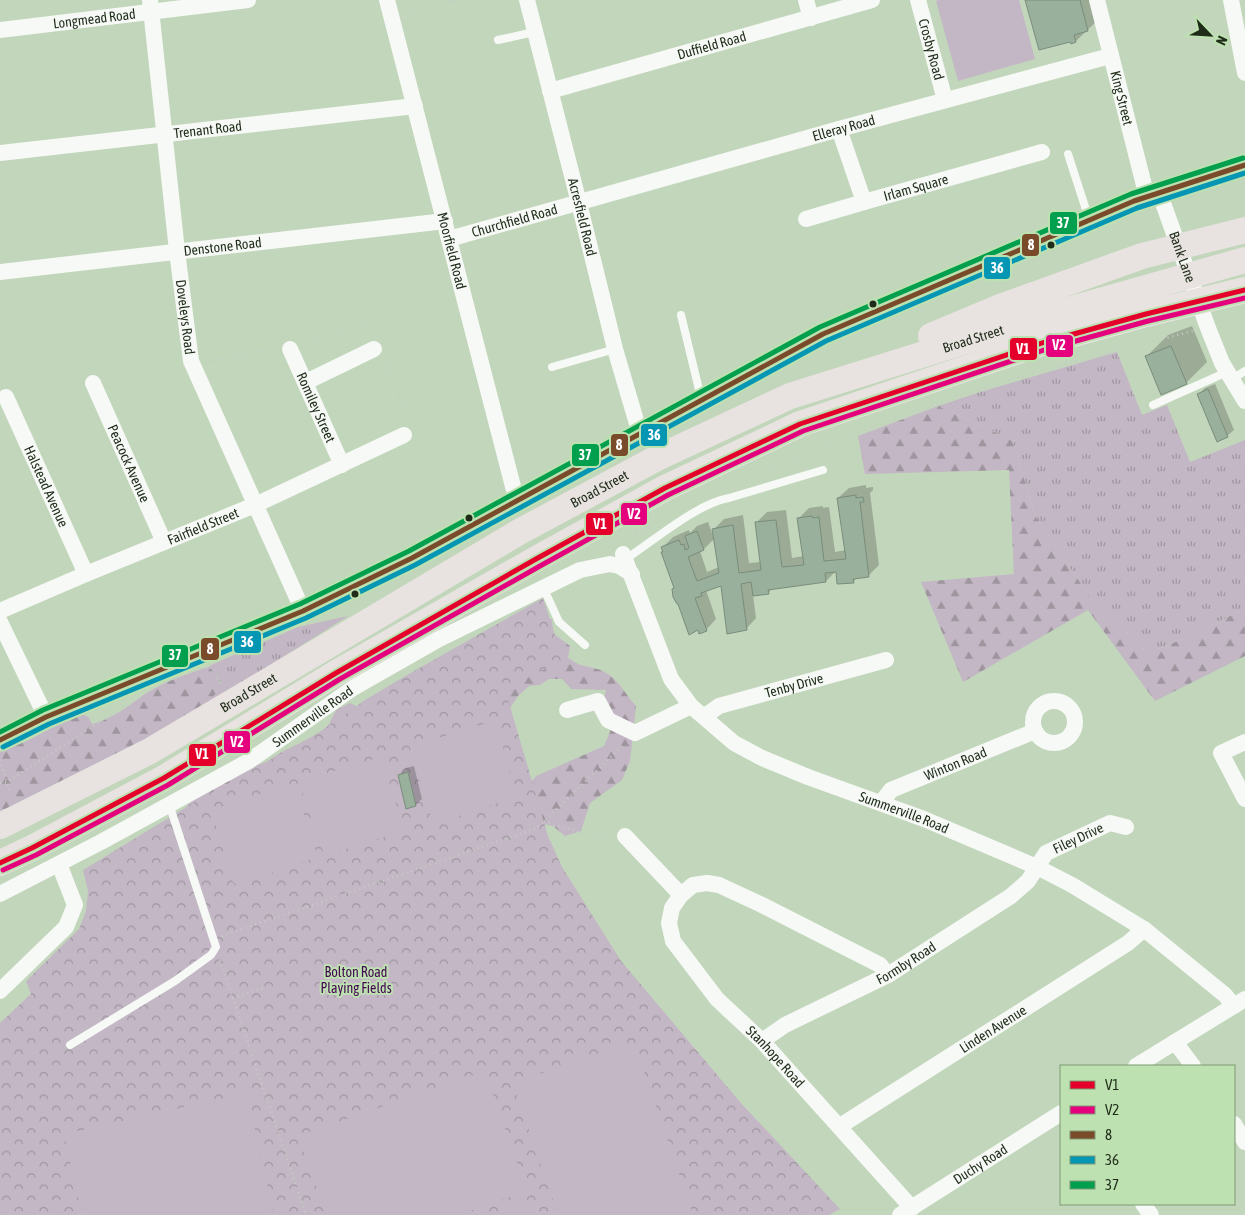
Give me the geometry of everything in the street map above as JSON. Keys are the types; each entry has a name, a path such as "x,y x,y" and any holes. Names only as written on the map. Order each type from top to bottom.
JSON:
{"highway":[{"path":"790,396 1000,307 1142,256 1245,230"},
{"name":"Broad Street","path":"0,826 150,751 518,532 656,458 790,396 1036,319 1245,260"},
{"name":"Broad Street","path":"0,863 164,778 336,672 536,558 666,488 800,424 1045,342 1146,314 1244,290"}],"street":[{"name":"Longmead Road","path":"0,30 151,6 248,0"},
{"name":"Moorfield Road","path":"387,0 517,502"},
{"name":"Acresfield Road","path":"527,0 614,350 640,434"},
{"path":"806,0 811,18"},
{"name":"Duffield Road","path":"550,91 872,0"},
{"name":"Crosby Road","path":"918,0 945,100"},
{"name":"King Street","path":"1096,0 1110,56 1153,194"},
{"path":"1231,0 1245,73"},
{"name":"Doveleys Road","path":"151,6 176,252 191,361 303,611"},
{"name":"Elleray Road","path":"579,203 839,129 1110,56"},
{"name":"Trenant Road","path":"0,154 414,106"},
{"name":"Irlam Square","path":"839,129 864,202 1042,152"},
{"path":"0,740 46,718 303,611 412,558 823,334 1153,194 1245,165"},
{"name":"Bank Lane","path":"1153,194 1172,229 1208,328 1235,374 1245,401"},
{"path":"806,219 864,202"},
{"name":"Churchfield Road","path":"449,239 579,203"},
{"name":"Denstone Road","path":"0,272 445,221"},
{"name":"Romiley Street","path":"290,350 342,465"},
{"path":"306,382 380,355"},
{"name":"Peacock Avenue","path":"93,383 164,542"},
{"name":"Halstead Avenue","path":"6,397 86,574"},
{"name":"Fairfield Street","path":"0,611 255,505 342,465 407,428"},
{"name":"Summerville Road","path":"0,894 59,864 249,760 352,688 439,639 580,570 600,565 610,564 619,566 627,562 672,679 691,706 705,716 734,743 762,758 808,778 881,803 1037,867 1072,885 1144,929 1225,995 1240,1002"},
{"path":"0,622 46,718"},
{"name":"Tenby Drive","path":"705,716 719,706 886,660"},
{"path":"567,710 598,702 608,720 635,733 691,706"},
{"name":"Winton Road","path":"881,803 891,790 1035,731"},
{"path":"1245,742 1221,753 1245,799"},
{"name":"Filey Drive","path":"1037,867 1046,853 1102,826 1110,823 1126,827"},
{"path":"625,836 681,895 693,885 707,883 719,885 880,965 888,975"},
{"path":"0,991 66,927 75,904 59,864"},
{"name":"Formby Road","path":"762,1041 785,1025 888,975 1011,896 1028,881 1037,867"},
{"name":"Stanhope Road","path":"681,895 672,908 669,923 673,941 717,999 762,1041 840,1126 906,1211"},
{"name":"Linden Avenue","path":"840,1126 1128,944 1144,929"},
{"path":"1138,1065 1240,1002"},
{"path":"1175,1042 1192,1065"},
{"name":"Duchy Road","path":"906,1211 1060,1114"},
{"path":"1235,1126 1245,1142"}],"lane":[{"path":"498,40 534,32"},
{"path":"1068,154 1090,221"},
{"path":"681,315 701,400"},
{"path":"552,367 614,350"},
{"path":"1153,405 1235,374"},
{"path":"627,562 701,508 717,500 823,470"},
{"path":"543,587 559,622 585,645"},
{"path":"70,1045 175,982 211,955 214,943 169,804"}],"path":[{"path":"403,13 460,0"},
{"path":"740,482 872,427 968,393 1133,346 1208,328"},
{"path":"380,355 407,428"},
{"path":"636,534 649,528 646,522"},
{"path":"627,562 641,538"},
{"path":"0,783 6,782 132,700"},
{"path":"306,1215 214,943 538,828 635,733"},
{"path":"0,760 10,792"},
{"path":"544,822 589,835 625,836"},
{"path":"233,998 266,987"}],"green space":[{"path":"1019,0 1035,59 958,81 936,1"},
{"path":"1117,352 1142,415 1167,405 1190,462 1245,440 1245,609 1167,646 1147,652 1094,603 1035,516 1013,441 938,406"},
{"path":"938,406 1013,441 1035,516 1094,603 1147,652 1167,646 1245,609 1245,656 1155,701 1088,610 963,682 921,582 1014,574 1009,470 865,474 858,436"},
{"name":"Bolton Road Playing Fields","path":"543,598 563,660 505,689 548,836 562,867 621,961 740,1102 840,1209 829,1215 0,1215 0,1023 31,994 26,981 79,929 86,911 88,891 83,870 193,803 318,733 365,700 407,675"},
{"path":"348,616 202,708 221,683 209,667 211,665 298,627"},
{"path":"539,619 552,619 553,633 570,646 568,658 608,674 636,706 630,761 622,780 590,803 581,831 565,836 553,826 533,822 520,797 536,776 604,746 610,732 611,713 603,702 606,690 571,689 562,679 549,679 540,685 529,686 518,696 509,710 181,817 188,804 239,770 264,763 287,749 319,736 329,724 336,710 350,703 366,711"},
{"path":"209,667 215,673 222,687 202,708 70,783 0,811 0,752 27,741 81,712 89,718 92,724 100,722 115,715 163,684"},
{"path":"490,722 496,725 517,795 513,798 433,823 410,750 412,746"},
{"path":"378,758 382,760 404,828 403,831 327,855 323,852 300,786 301,781"},
{"path":"291,784 294,786 317,854 315,858 237,885 233,882 212,812 215,809"},
{"path":"634,1042 693,1215 558,1215 513,1083"},
{"path":"485,1071 527,1191 458,1215 326,1215 298,1136"},
{"path":"247,1093 273,1211 256,1215 82,1215 64,1134"},
{"path":"529,1202 534,1215 494,1215"}],"building":[{"path":"1025,0 1080,0 1088,31 1074,35 1076,42 1071,44 1070,42 1039,50"},
{"path":"1171,346 1187,384 1161,395 1145,356"},
{"path":"1208,389 1228,437 1217,442 1197,394"},
{"path":"856,495 856,498 863,497 864,502 860,502 869,577 853,579 854,583 837,584 836,572 825,573 826,582 768,590 769,594 753,596 751,582 741,584 747,630 727,634 721,586 701,593 702,596 695,598 707,631 699,634 698,630 689,635 678,604 673,597 672,589 674,588 661,552 663,552 661,547 679,540 681,545 684,544 685,550 689,548 685,536 697,531 704,550 688,557 697,581 719,573 712,529 733,525 739,573 761,570 755,522 776,520 782,567 804,565 797,518 812,516 813,518 819,517 824,561 846,559 837,498"},
{"path":"408,772 416,806 406,809 398,775"}],"transit line":[{"name":"37","path":"0,732 43,710 300,604 409,551 820,327 1131,194 1243,158"},
{"name":"8","path":"0,740 46,717 303,611 412,558 823,334 1134,201 1245,165"},
{"name":"36","path":"3,747 49,724 306,618 415,565 826,341 1137,208 1245,173"},
{"name":"V1","path":"0,863 164,778 336,673 665,488 800,424 1045,342 1146,314 1245,290"},
{"name":"V2","path":"3,870 36,855 168,785 340,679 668,495 803,431 1047,349 1148,321 1245,298"}]}
